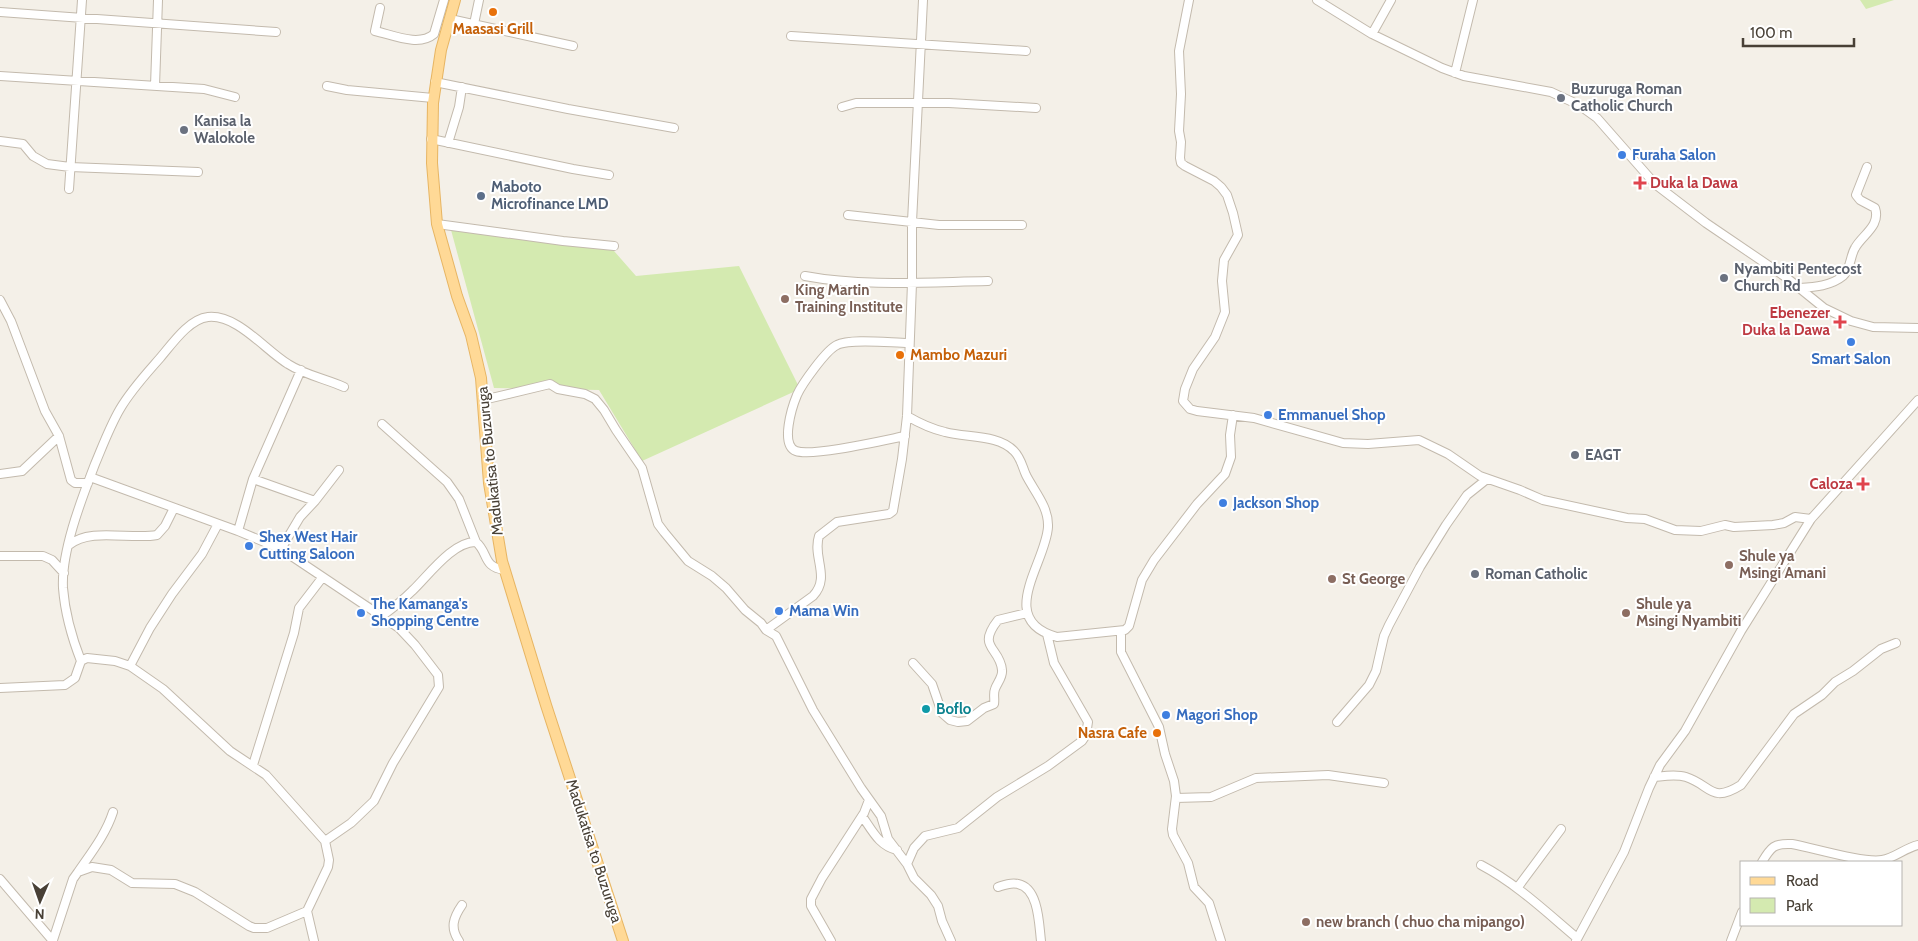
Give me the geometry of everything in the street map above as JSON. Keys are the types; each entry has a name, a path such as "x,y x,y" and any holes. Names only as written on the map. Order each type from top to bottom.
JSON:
{"main road":[{"name":"Madukatisa to Buzuruga","path":"454,0 441,50 433,98 431,139 437,224 454,287 471,335 481,378 489,483 502,561 546,705 623,941"}],"street":[{"path":"69,189 82,0"},
{"path":"155,86 158,0"},
{"path":"380,8 376,31 424,40 434,34 444,0"},
{"path":"474,24 479,0"},
{"path":"766,630 813,596 819,589 822,582 818,548 819,536 837,522 889,514 893,511 907,416 908,343 912,283 912,222 922,0"},
{"path":"1189,0 1179,52 1181,94 1178,126 1181,162 1192,171 1214,181 1221,187 1227,196 1233,212 1238,235 1224,260 1222,281 1225,312 1215,337 1190,375 1183,401 1187,407 1197,411 1233,415 1281,425 1343,444 1419,440 1448,454 1472,472 1487,479 1562,505 1627,518 1645,519 1682,531 1701,531 1725,525 1734,528 1773,525 1796,518 1811,519"},
{"path":"1317,0 1372,34 1442,68 1455,73 1516,87 1551,92 1579,105 1597,118 1656,184 1824,308 1851,321 1873,326 1918,328"},
{"path":"1372,34 1391,0"},
{"path":"1455,73 1472,0"},
{"path":"0,12 276,32"},
{"path":"450,19 572,46"},
{"path":"791,36 1026,51"},
{"path":"0,76 204,89 235,97"},
{"path":"435,82 674,128"},
{"path":"327,86 371,93 433,98"},
{"path":"448,143 459,107 462,87"},
{"path":"842,106 856,103 917,103 1036,108"},
{"path":"431,139 609,175"},
{"path":"0,141 23,144 33,156 46,164 70,167 198,172"},
{"path":"1799,288 1825,285 1843,276 1848,270 1854,249 1870,230 1876,217 1875,208 1860,200 1856,195 1867,168"},
{"path":"848,215 939,225 1022,225"},
{"path":"437,224 614,246"},
{"path":"805,276 822,279 912,283 988,281"},
{"path":"0,300 11,321 45,411 59,436 71,480 75,483 89,480 174,508 238,531 281,550 399,628 438,675 439,687 393,763 374,801 351,823 325,841"},
{"path":"0,688 65,684 75,678 81,661 73,642 63,588 69,545 77,510 109,429 125,401 168,348 196,321 210,316 232,323 245,330 277,357 301,370 344,387"},
{"path":"904,436 857,446 797,452 791,448 787,436 792,409 797,395 811,373 833,347 839,344 854,342 908,343"},
{"path":"238,531 253,479 301,370"},
{"path":"483,400 552,384 559,389 586,394 604,410 642,468 658,524 664,532 688,562 712,576 766,630 776,636 813,710 881,816 888,839 907,864 914,878 931,895 938,906 942,922 951,941"},
{"path":"1480,865 1501,875 1518,887 1576,940 1624,852 1660,765 1685,731 1740,631 1811,519 1918,400"},
{"path":"907,416 925,426 944,432 1003,443 1016,452 1042,504 1048,524 1046,540 1029,590 1027,613 1036,628 1047,634 1065,637 1084,633 1125,630 1131,621 1142,580 1154,560 1197,504 1225,474 1231,457 1230,435 1233,415"},
{"path":"382,424 404,442 451,487 460,499 476,542 491,566 505,570"},
{"path":"0,474 22,470 59,436"},
{"path":"281,550 300,517 339,470"},
{"path":"253,479 315,501"},
{"path":"1337,722 1369,685 1376,671 1384,636 1391,620 1425,558 1467,496 1487,479"},
{"path":"69,545 73,541 93,536 157,534 165,526 174,508"},
{"path":"130,666 154,620 199,560 218,524"},
{"path":"382,616 397,605 444,558 464,544 476,542"},
{"path":"0,556 44,556 52,560 64,573"},
{"path":"253,765 292,640 299,608 322,578"},
{"path":"913,663 935,689 942,713 950,720 958,722 967,721 984,708 994,704 994,689 1002,674 1000,665 988,640 990,630 998,620 1027,613"},
{"path":"1121,631 1120,647 1159,727 1174,782 1176,798 1172,828 1173,835 1188,863 1194,887 1209,903 1221,941"},
{"path":"907,864 914,848 925,836 958,828 997,797 1054,762 1086,735 1088,722 1054,663 1047,634"},
{"path":"1654,777 1681,776 1689,778 1708,790 1717,793 1730,792 1741,785 1794,714 1822,696 1835,682 1853,671 1881,648 1896,643"},
{"path":"81,661 93,657 130,666 162,689 230,751 266,775 325,841 329,860 328,867 307,912 314,941"},
{"path":"1176,798 1210,796 1256,778 1328,775 1384,783"},
{"path":"831,941 811,906 811,899 822,878 862,816 869,800"},
{"path":"53,940 68,890 110,822 113,812"},
{"path":"862,816 880,842 897,850"},
{"path":"1518,887 1561,829"},
{"path":"1763,861 1773,846 1780,843 1873,860 1890,857 1918,845"},
{"path":"78,872 92,867 101,868 111,870 132,883 167,884 184,887 254,928 267,928 307,912"},
{"path":"0,879 53,940"},
{"path":"998,887 1018,884 1024,886 1030,892 1037,908 1040,941"},
{"path":"459,941 454,934 452,924 462,906"},
{"path":"1732,940 1740,918"}],"green space":[{"path":"1860,0 1894,0 1866,9"},
{"path":"451,230 607,243 636,276 739,266 800,389 642,461 599,390 494,388"}],"place":[{"name":"Maasasi Grill","path":"493,12"},
{"name":"Buzuruga Roman Catholic Church","path":"1561,98"},
{"name":"Kanisa la Walokole","path":"184,130"},
{"name":"Furaha Salon","path":"1622,155"},
{"name":"Duka la Dawa","path":"1640,183"},
{"name":"Maboto Microfinance LMD","path":"481,196"},
{"name":"Nyambiti Pentecost Church Rd","path":"1724,278"},
{"name":"King Martin Training Institute","path":"785,299"},
{"name":"Ebenezer Duka la Dawa","path":"1840,322"},
{"name":"Smart Salon","path":"1851,342"},
{"name":"Mambo Mazuri","path":"900,355"},
{"name":"Emmanuel Shop","path":"1268,415"},
{"name":"EAGT","path":"1575,455"},
{"name":"Caloza","path":"1863,484"},
{"name":"Jackson Shop","path":"1223,503"},
{"name":"Shex West Hair Cutting Saloon","path":"249,546"},
{"name":"Shule ya Msingi Amani","path":"1729,565"},
{"name":"Roman Catholic","path":"1475,574"},
{"name":"St George","path":"1332,579"},
{"name":"Mama Win","path":"779,611"},
{"name":"The Kamanga's Shopping Centre","path":"361,613"},
{"name":"Shule ya Msingi Nyambiti","path":"1626,613"},
{"name":"Boflo","path":"926,709"},
{"name":"Magori Shop","path":"1166,715"},
{"name":"Nasra Cafe","path":"1157,733"},
{"name":"new branch ( chuo cha mipango)","path":"1306,922"}]}
